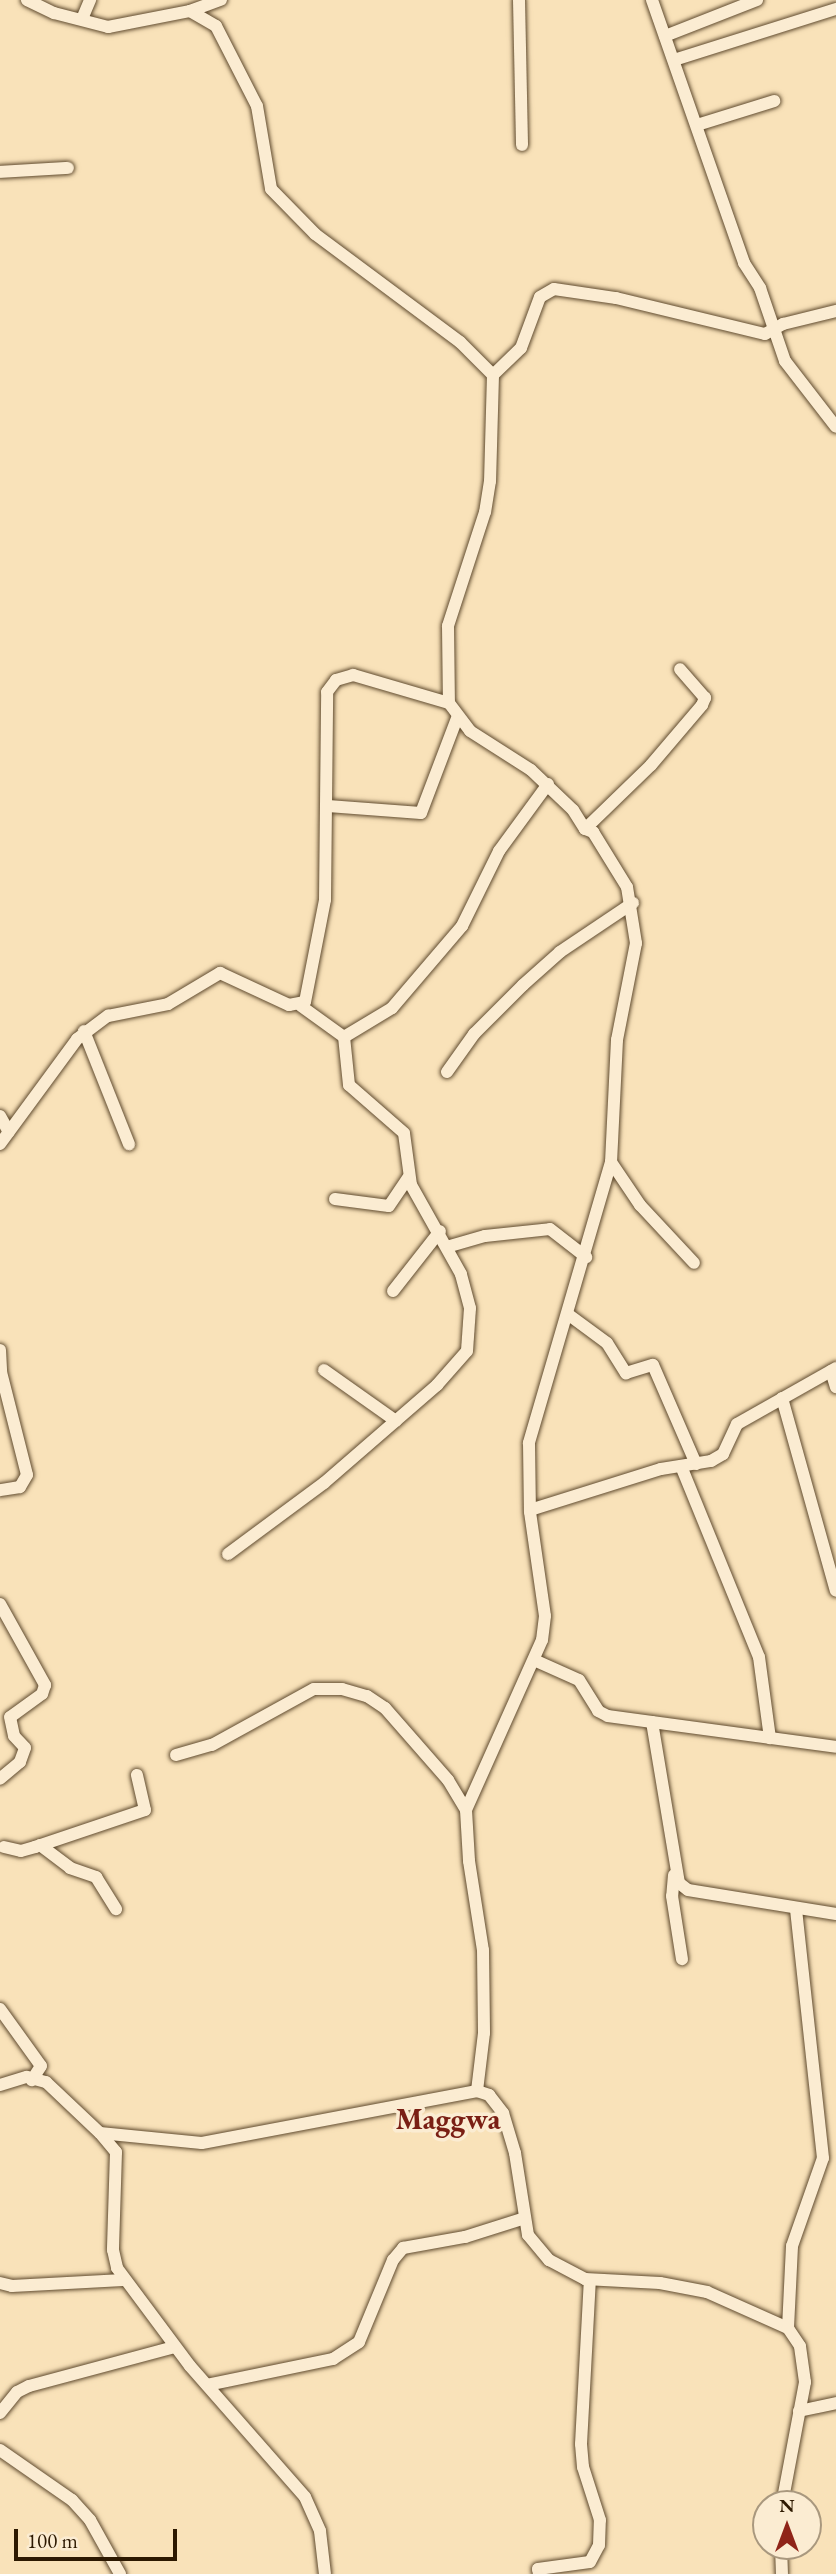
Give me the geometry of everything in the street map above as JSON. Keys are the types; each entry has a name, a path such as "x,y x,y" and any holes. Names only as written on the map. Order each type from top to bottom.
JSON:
{"street":[{"path":"27,0 54,13 121,27 190,11 221,0"},
{"path":"82,19 90,0"},
{"path":"519,0 522,145"},
{"path":"652,0 772,332 785,361 836,426"},
{"path":"665,36 757,0"},
{"path":"674,60 836,9"},
{"path":"190,11 216,26 240,65 264,131 267,178 279,199 315,234 480,358 493,375 490,481 485,512 448,626 449,703 457,718 548,784 584,829 593,832 615,863 633,903 636,943 617,1040 611,1162 569,1315 540,1394 529,1443 530,1510 545,1616 534,1660 466,1810"},
{"path":"697,125 774,101"},
{"path":"0,172 68,168"},
{"path":"493,375 521,348 540,298 554,289 616,298 740,331 772,332 783,324 836,311"},
{"path":"584,829 651,765 702,705 705,698 680,669"},
{"path":"301,1006 308,998 322,923 328,806 327,692 336,680 353,675 392,683 449,703"},
{"path":"328,806 421,813 457,718"},
{"path":"0,1144 84,1031 108,1016 168,1004 219,973 289,1005 301,1006 344,1037 351,1036 370,1017 392,1008 448,945 476,903 499,851 548,784"},
{"path":"447,1072 474,1034 523,985 560,952 633,903"},
{"path":"84,1031 129,1143"},
{"path":"228,1554 298,1505 396,1420 467,1351 469,1299 450,1246 408,1178 406,1137 349,1085 344,1037"},
{"path":"0,1116 9,1132"},
{"path":"611,1162 640,1205 694,1263"},
{"path":"335,1199 389,1206 408,1178"},
{"path":"450,1246 485,1236 550,1229 586,1257"},
{"path":"393,1291 440,1231"},
{"path":"569,1315 607,1343 626,1373 653,1365 695,1464"},
{"path":"0,1350 0,1372 27,1475 20,1486 0,1490"},
{"path":"324,1370 396,1420"},
{"path":"530,1510 719,1457 737,1424 833,1370 836,1387"},
{"path":"782,1398 836,1591"},
{"path":"681,1466 758,1657 770,1738"},
{"path":"0,1604 45,1685 41,1694 10,1717 14,1736 25,1748 20,1762 0,1779"},
{"path":"534,1660 579,1680 598,1711 652,1722 836,1747"},
{"path":"176,1755 212,1745 314,1689 342,1689 367,1696 385,1708 448,1780 466,1810 470,1870 483,1950 484,2033 477,2091"},
{"path":"652,1722 674,1874 672,1896 682,1959"},
{"path":"1,1846 21,1851 145,1810 137,1775"},
{"path":"40,1844 70,1868 96,1877 116,1909"},
{"path":"674,1874 688,1890 836,1914"},
{"path":"785,2490 805,2382 803,2358 789,2328 792,2246 823,2158 796,1909"},
{"path":"0,2009 39,2062 41,2070 32,2080"},
{"path":"0,2085 27,2077 46,2082 117,2152 114,2260 123,2280 175,2347 304,2497 320,2531 325,2574"},
{"path":"100,2133 173,2143 222,2143 315,2119 477,2091 489,2095 503,2113 513,2144 530,2241 540,2253 590,2280 695,2289 789,2328"},
{"path":"207,2385 333,2359 359,2342 393,2260 403,2248 465,2237 525,2218"},
{"path":"0,2283 12,2286 123,2280"},
{"path":"539,2574 538,2569 590,2562 599,2545 600,2520 583,2467 581,2444 590,2280"},
{"path":"0,2413 17,2392 29,2386 175,2347"},
{"path":"799,2411 836,2403"},
{"path":"0,2450 72,2500 90,2520 120,2574"}],"district":[{"name":"Maggwa","path":"448,2119"}]}
